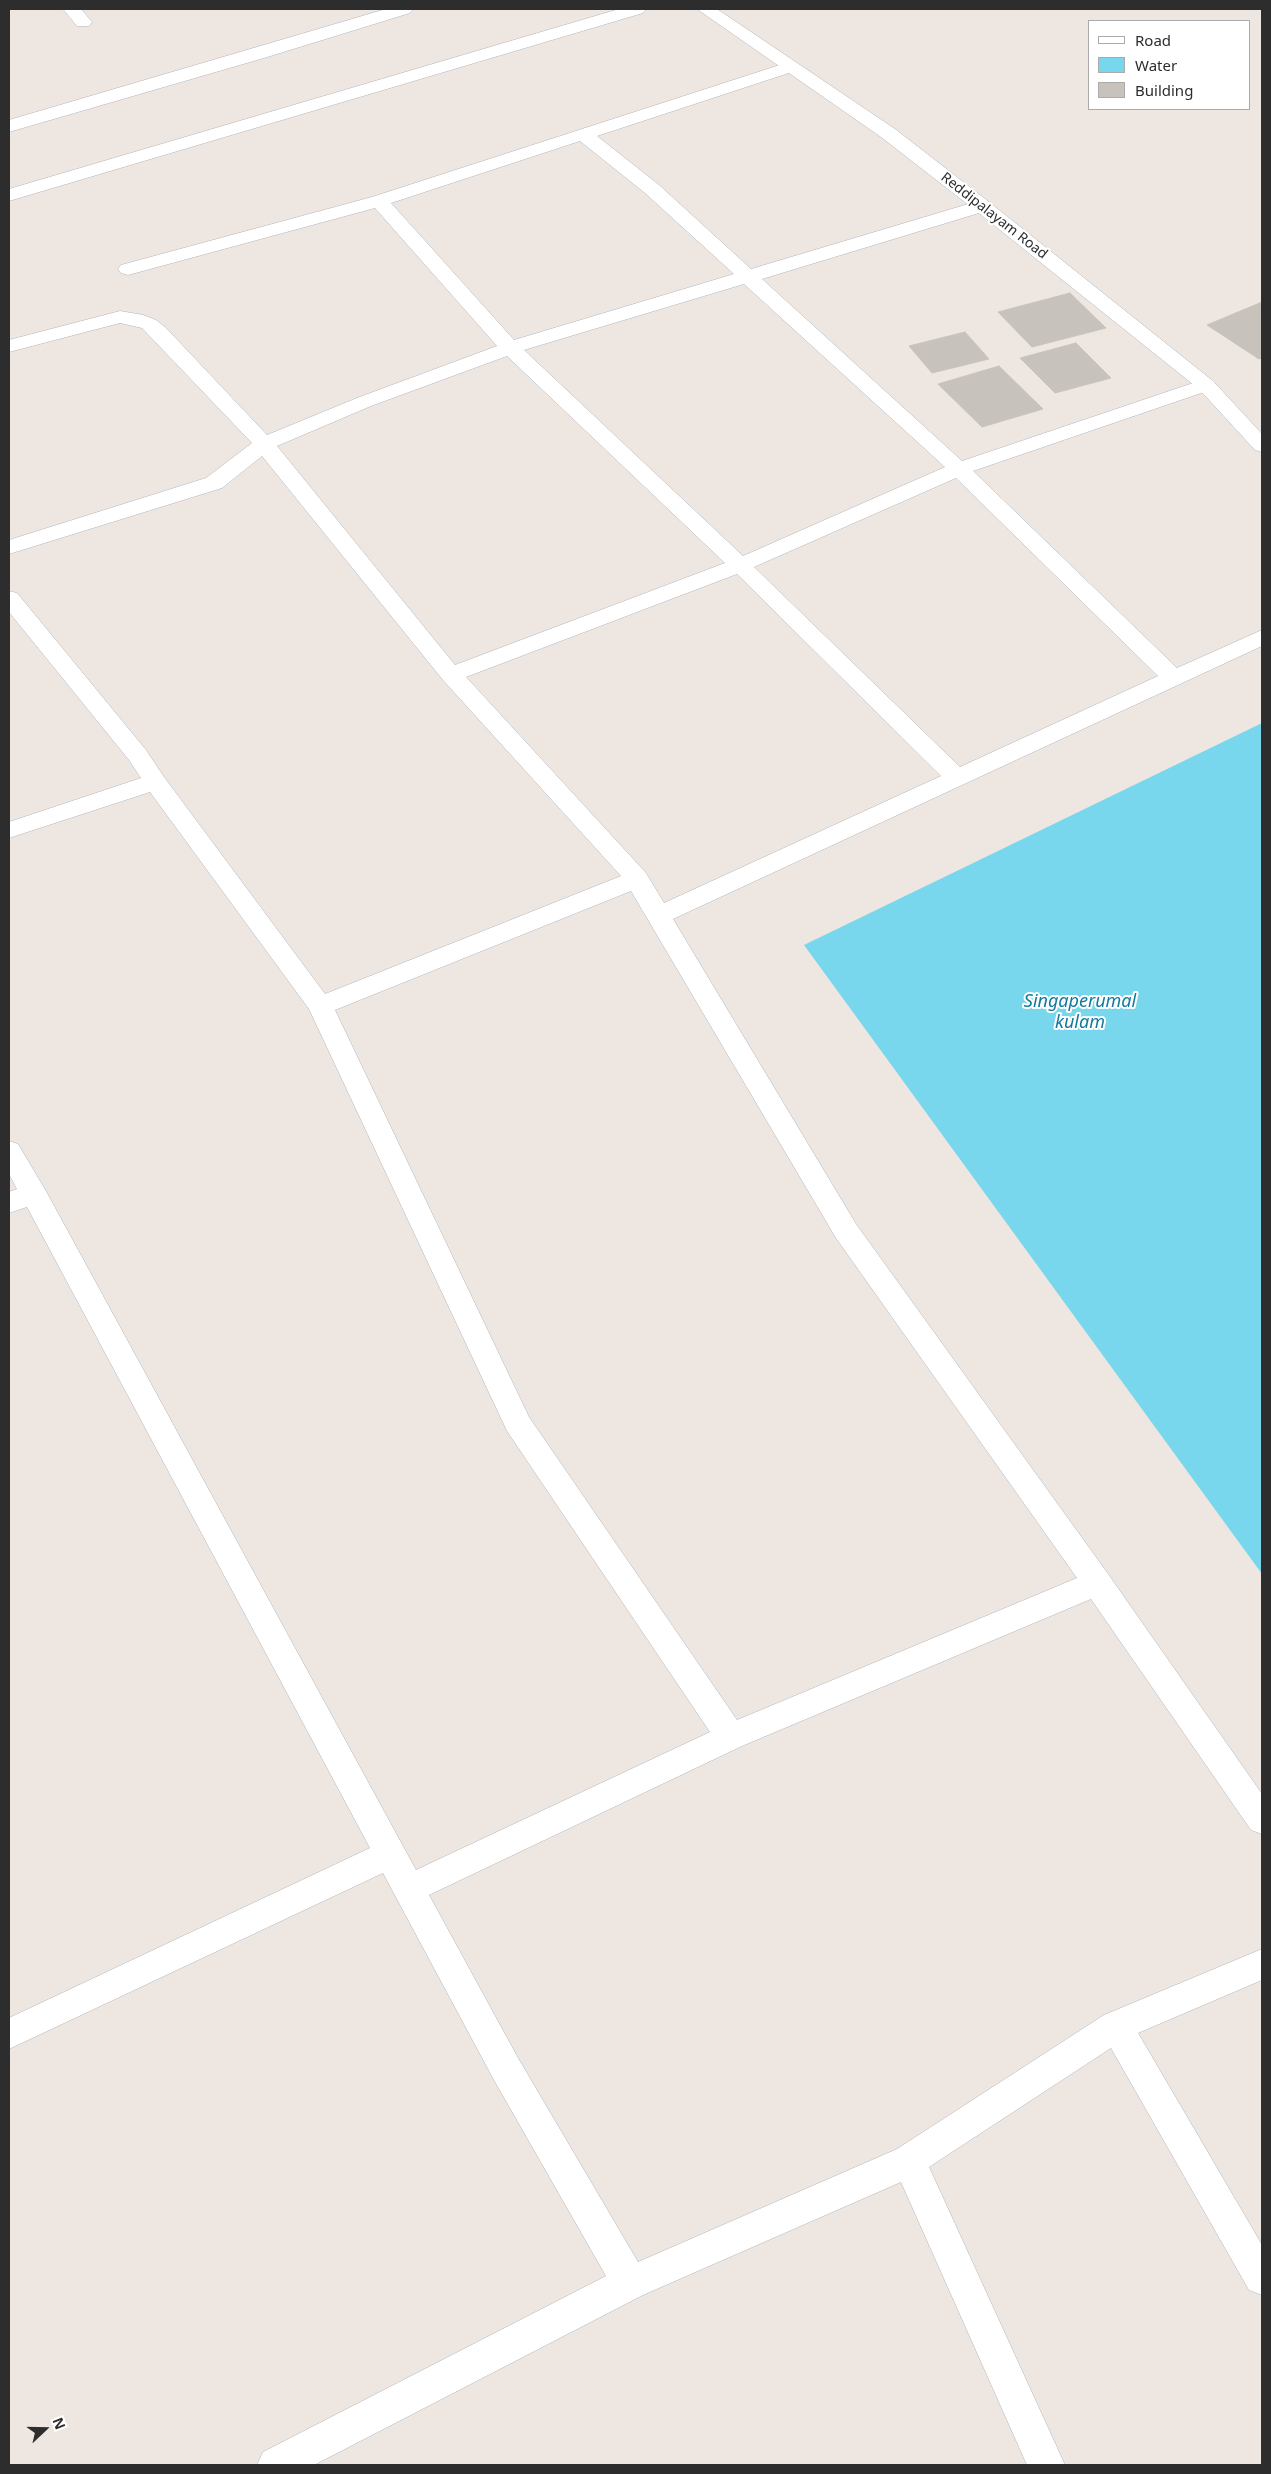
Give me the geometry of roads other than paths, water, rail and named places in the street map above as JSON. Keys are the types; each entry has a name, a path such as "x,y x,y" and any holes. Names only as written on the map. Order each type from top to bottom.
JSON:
{"street":[{"path":"9,126 249,57 404,9"},
{"path":"9,194 637,9"},
{"name":"Reddipalayam Road","path":"706,9 888,133 982,206 1206,385 1262,446"},
{"path":"128,268 379,201 789,67"},
{"path":"584,135 652,189 959,469 1174,678"},
{"path":"379,201 510,348 740,565 957,778"},
{"path":"9,547 214,483 264,444 364,402 510,348 982,206"},
{"path":"9,346 120,317 136,319 159,332 264,444 451,675 637,879 846,1231 1097,1583 1262,1820"},
{"path":"451,675 740,565 959,469 1206,385"},
{"path":"9,598 138,755 320,1006 517,1423 731,1737"},
{"path":"659,915 1262,637"},
{"path":"9,830 156,782"},
{"path":"320,1006 637,879"},
{"path":"9,1151 21,1198 391,1854 506,2069 630,2283"},
{"path":"409,1889 731,1737 1097,1583"},
{"path":"9,2034 391,1854"},
{"path":"276,2465 630,2283 909,2161 1116,2026 1262,1964"},
{"path":"1116,2026 1262,2278"},
{"path":"909,2161 1046,2465"}],"water":[{"name":"Singaperumal kulam","path":"1262,723 1262,1574 804,945"}]}
